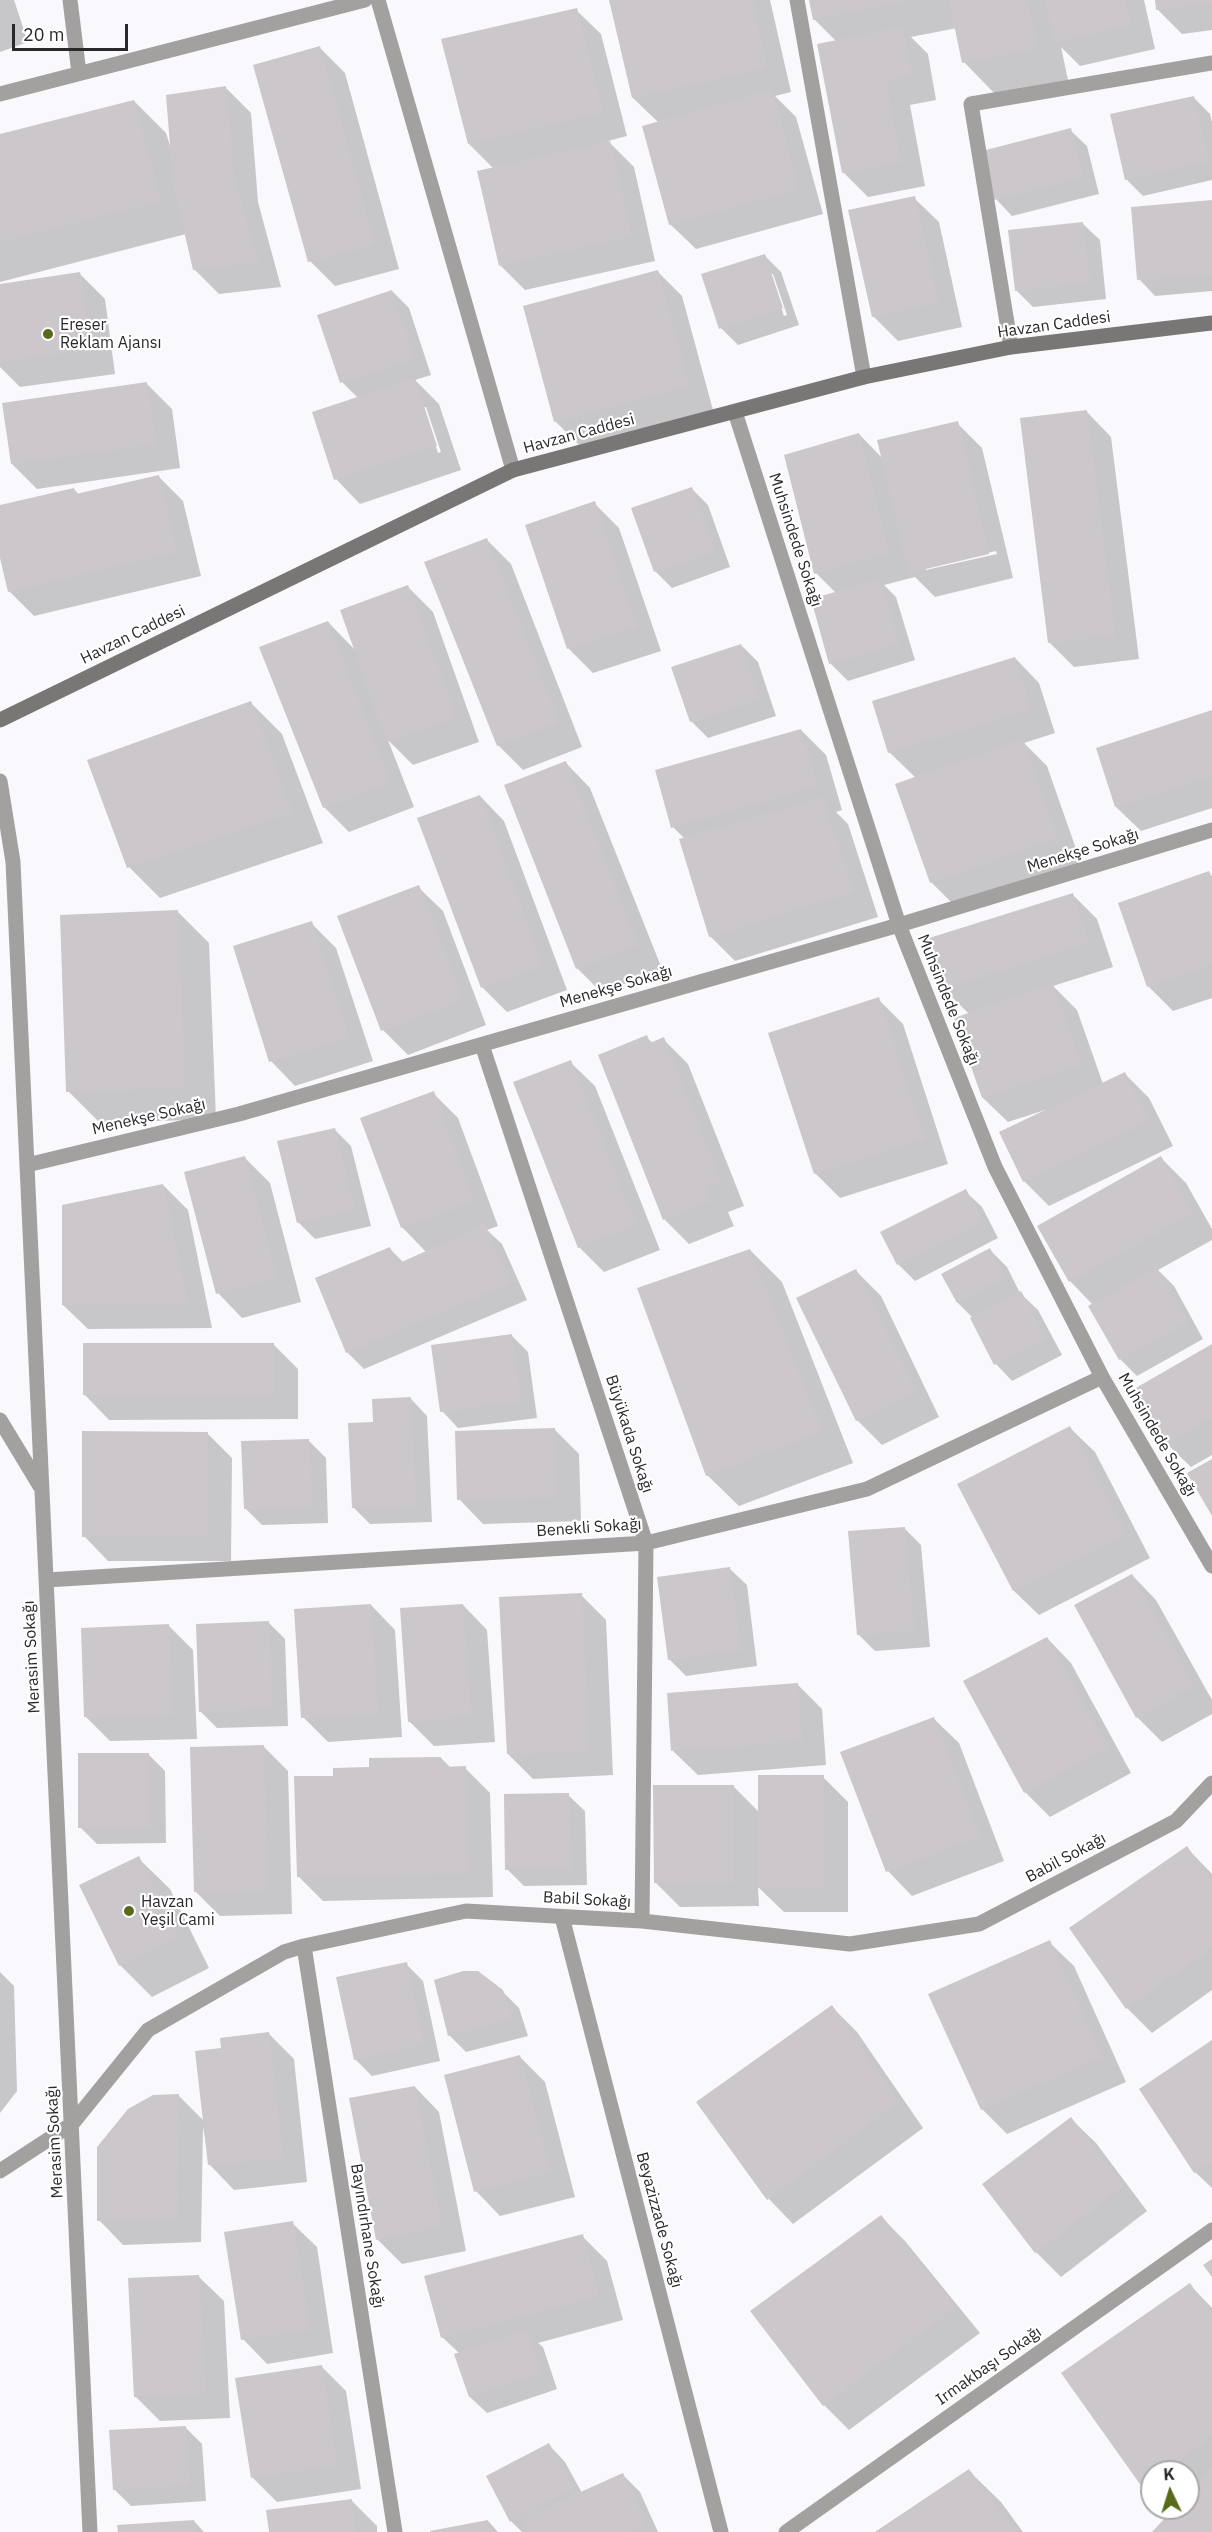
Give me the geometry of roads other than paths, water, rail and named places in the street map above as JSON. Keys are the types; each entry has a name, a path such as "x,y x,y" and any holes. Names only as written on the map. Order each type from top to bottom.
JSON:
{"street":[{"path":"70,0 79,74"},
{"path":"0,94 365,0"},
{"path":"378,0 513,470"},
{"path":"797,0 864,377"},
{"path":"1011,347 971,104 1212,63"},
{"name":"Havzan Caddesi","path":"0,720 513,470 864,377 1011,347 1212,323"},
{"name":"Muhsindede Sokağı","path":"735,412 899,925 995,1167 1102,1377 1212,1566"},
{"name":"Merasim Sokağı","path":"0,781 13,862 90,2532"},
{"name":"Menekşe Sokağı","path":"27,1165 239,1114 899,925 1212,830"},
{"name":"Büyükada Sokağı","path":"482,1045 646,1543 642,1921"},
{"name":"Benekli Sokağı","path":"47,1580 646,1543 867,1489 1102,1377"},
{"path":"0,1420 42,1489"},
{"name":"Babil Sokağı","path":"0,2171 72,2124 148,2030 284,1952 466,1911 642,1921 850,1944 980,1924 1176,1821 1212,1783"},
{"name":"Beyazizzade Sokağı","path":"562,1917 721,2532"},
{"name":"Bayındırhane Sokağı","path":"304,1946 395,2532"},
{"name":"Irmakbaşı Sokağı","path":"786,2532 1212,2230"}],"place":[{"name":"Ereser Reklam Ajansı","path":"48,334"},
{"name":"Havzan Yeşil Cami","path":"129,1911"}]}
